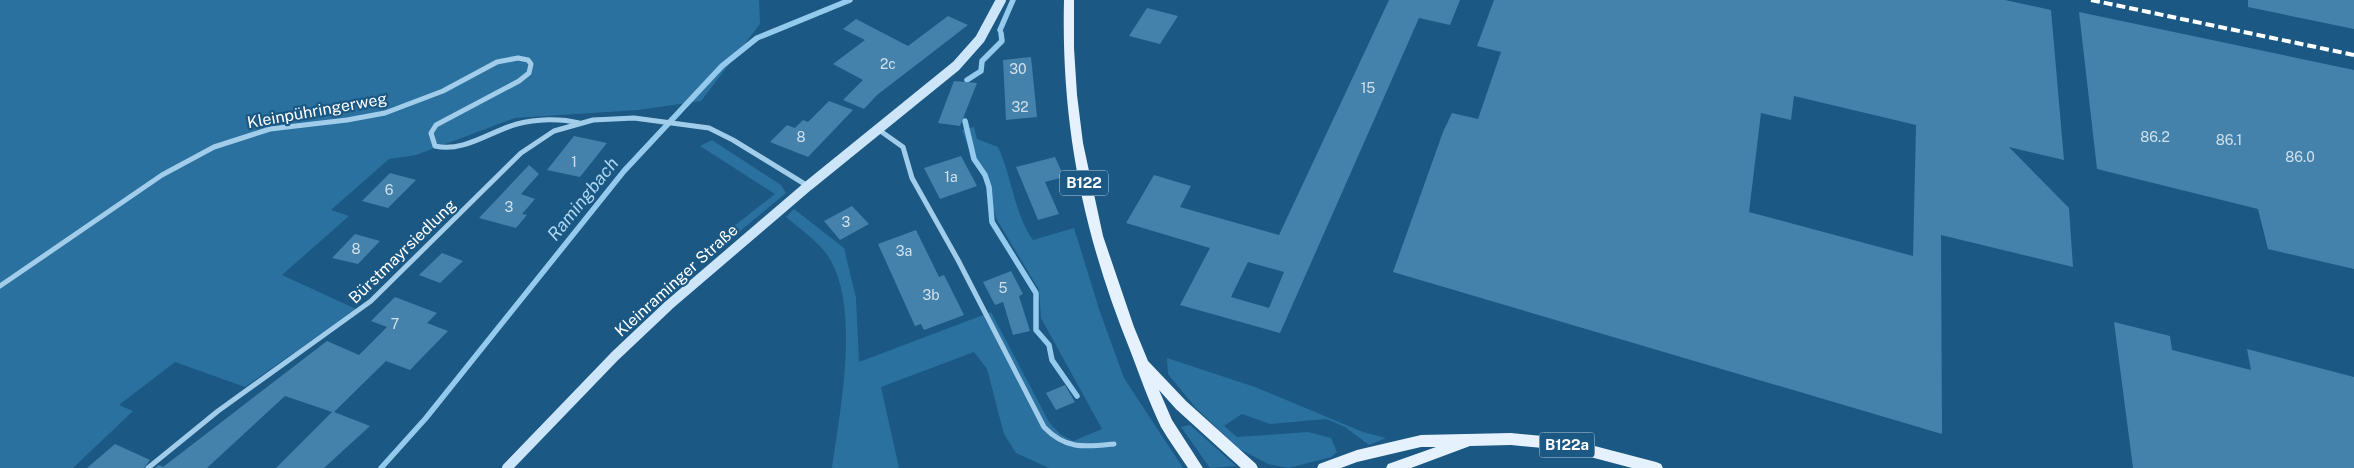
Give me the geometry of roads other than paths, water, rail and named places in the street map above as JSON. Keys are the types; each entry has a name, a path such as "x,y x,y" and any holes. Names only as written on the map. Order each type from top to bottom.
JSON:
{"main road":[{"name":"Kleinraminger Straße","path":"507,468 615,356 662,312 808,186 878,130 968,53 987,28 1001,0"},
{"name":"B122","path":"1069,0 1068,44 1072,106 1084,180 1108,274 1139,359 1167,423 1196,468"},
{"name":"B122","path":"1139,359 1180,405 1251,468"},
{"name":"B122a","path":"1324,468 1357,456 1402,444 1447,440 1535,440 1564,444 1656,468"},
{"name":"B122a","path":"1393,468 1476,440"}],"street":[{"name":"Kleinpühringerweg","path":"0,286 139,190 202,152 252,133 275,128 377,116 402,108 447,89 496,63 510,58 528,60 531,64 529,73 520,81 436,125 432,133 435,146 443,148 456,146 518,124 563,119 579,123"},
{"name":"Bürstmayrsiedlung","path":"148,468 218,411 371,301 494,179 535,142 554,132 579,123 605,118 634,118 709,128 808,186"},
{"path":"878,130 894,139 902,147 912,178 958,260 1044,427 1052,438 1064,444 1080,447 1114,444"}],"waterway":[{"name":"Ramingbach","path":"381,468 426,418 624,171 722,66 757,38 850,0"},
{"path":"1000,30 1013,0"},
{"path":"967,80 981,71 982,61 1002,41 1001,33"},
{"path":"965,121 974,159 985,175 989,187 992,222 1036,293 1036,330 1049,345 1052,360 1077,396"}],"railway":[{"path":"2091,0 2354,55"}]}
